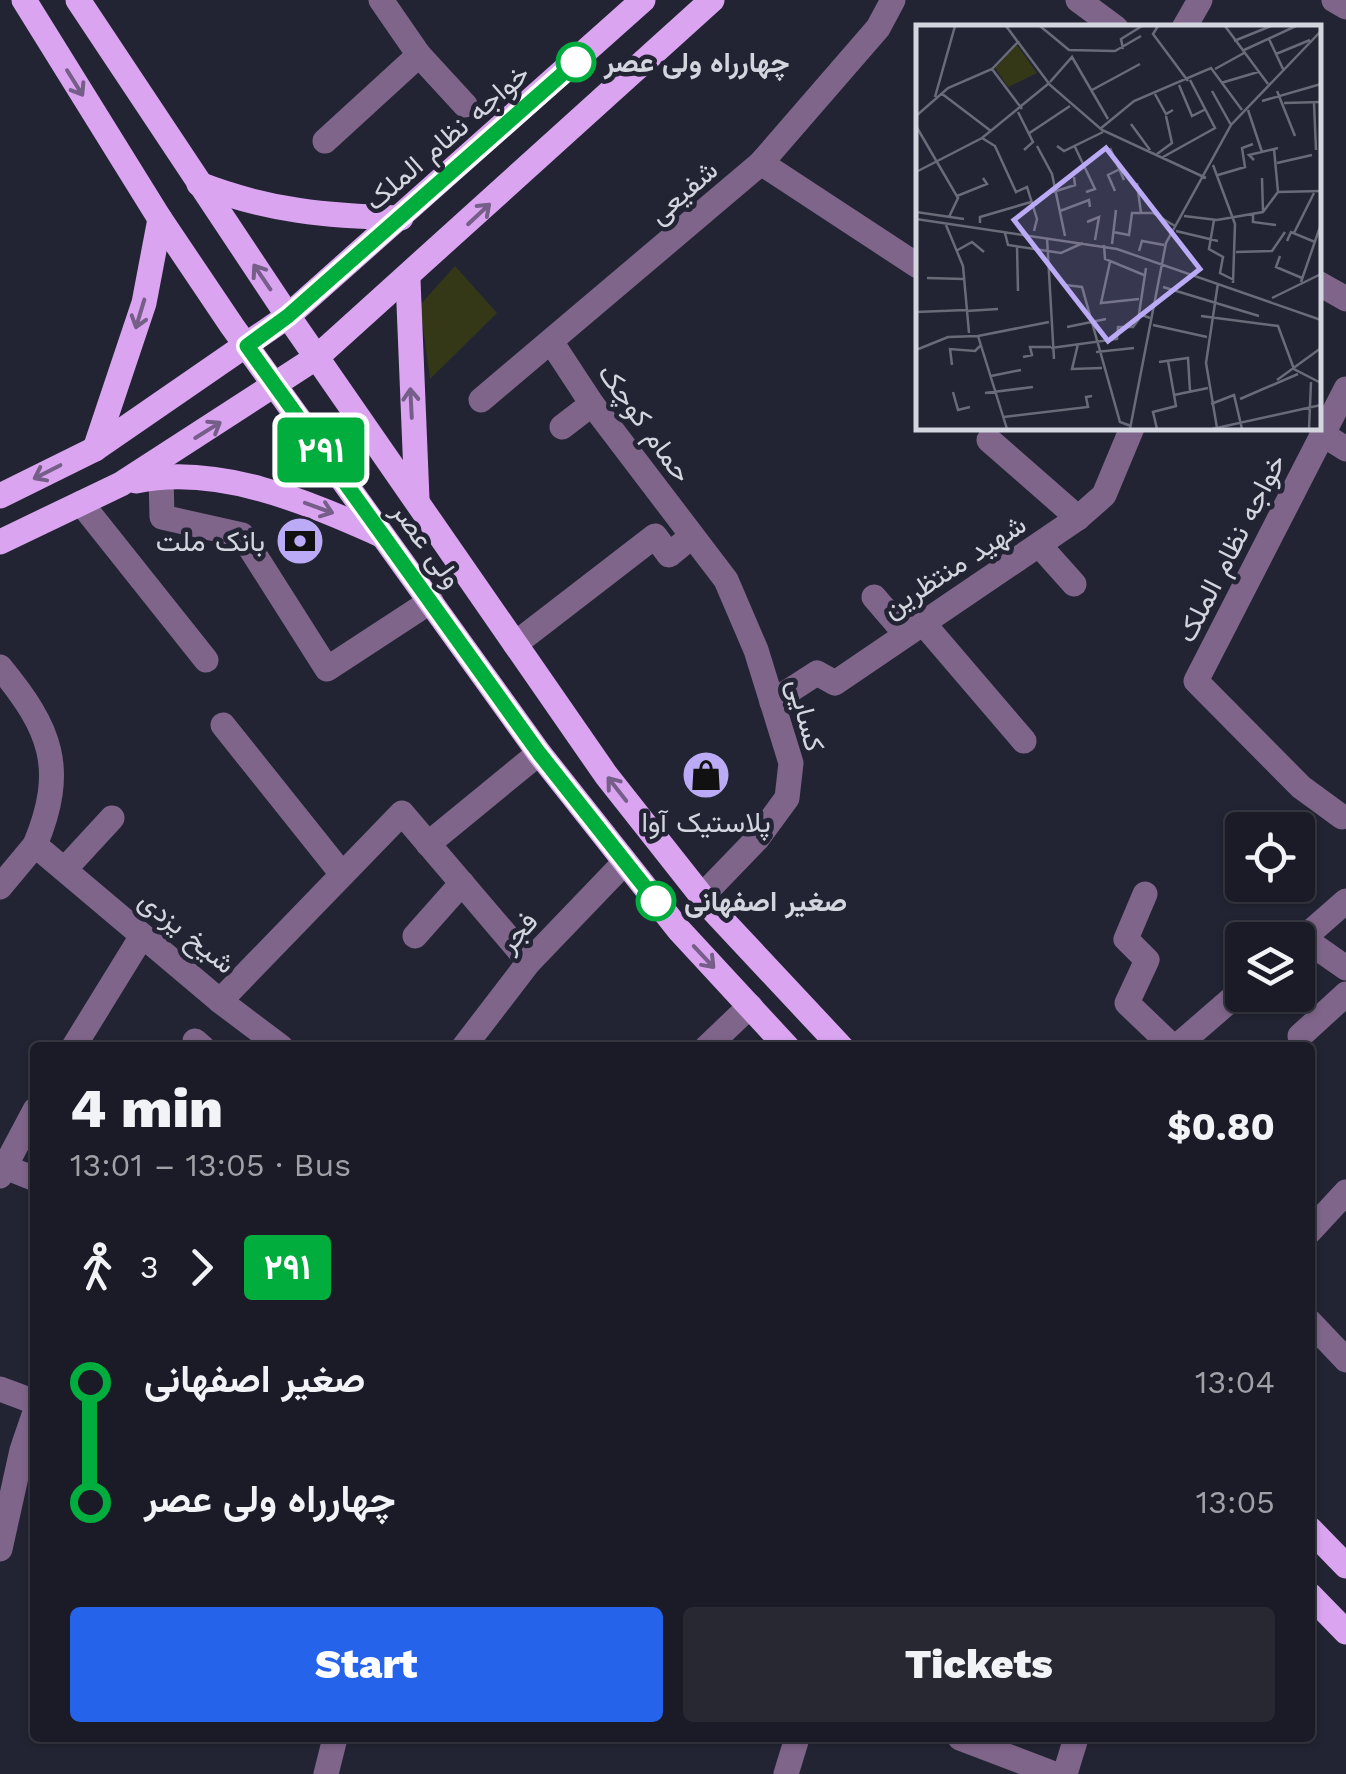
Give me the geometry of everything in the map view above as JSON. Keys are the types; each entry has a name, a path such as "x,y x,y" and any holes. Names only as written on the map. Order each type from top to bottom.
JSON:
{"main road":[{"name":"ولی عصر","path":"24,0 160,219 276,388 539,753 624,862 783,1042"},
{"name":"ولی عصر","path":"78,0 288,316 606,775 702,896 836,1042"},
{"name":"خواجه نظام الملک","path":"247,346 288,316 401,218 643,0"},
{"path":"0,542 121,484 276,388 317,357 408,280 712,0"},
{"path":"200,184 254,206 338,216 401,218"},
{"path":"94,448 144,303 160,219"},
{"path":"408,280 407,349 417,500"},
{"path":"0,496 94,448 247,346"},
{"path":"121,484 161,476 246,486 321,508 384,536"},
{"path":"1315,1535 1346,1566"},
{"path":"1315,1600 1346,1632"}],"street":[{"path":"381,0 419,54 464,105"},
{"name":"شفیعی","path":"482,400 762,163 878,28 893,0"},
{"path":"1078,0 1112,25"},
{"path":"1186,25 1200,0"},
{"path":"1334,0 1346,6"},
{"path":"325,141 419,54"},
{"path":"762,163 916,265"},
{"path":"1321,285 1346,299"},
{"name":"حمام کوچک","path":"552,343 592,404 692,536"},
{"name":"خواجه نظام الملک","path":"1342,817 1301,787 1196,681 1346,389"},
{"path":"562,427 592,404"},
{"name":"شهید منتظرین","path":"772,702 818,674 835,684 1078,518 1104,495 1131,430"},
{"path":"1322,434 1346,449"},
{"path":"990,440 1078,518"},
{"path":"161,476 162,517 242,536 327,669 430,601"},
{"path":"81,503 206,660"},
{"path":"515,644 656,536 669,556 692,536"},
{"name":"کسایی","path":"692,536 726,580 791,763 787,798 757,839 702,896"},
{"path":"1040,546 1074,584"},
{"path":"874,597 914,628 1024,741"},
{"path":"0,667 39,722 54,761 44,823 35,846 0,887"},
{"path":"223,725 342,874"},
{"path":"428,844 539,753"},
{"name":"شیخ یزدی","path":"35,846 220,1001 402,813 529,962"},
{"path":"65,869 112,818"},
{"name":"فجر","path":"468,1042 529,962 624,862"},
{"path":"416,936 462,883"},
{"path":"1145,894 1126,938 1146,960 1128,1002 1169,1042"},
{"path":"1315,927 1346,901"},
{"path":"77,1042 142,936"},
{"path":"1315,949 1346,968"},
{"path":"1300,1036 1346,994"},
{"path":"220,1001 266,1042"},
{"path":"1182,1042 1225,1005"},
{"path":"712,1042 750,1006"},
{"path":"30,1115 9,1134 2,1172 30,1178"},
{"path":"1315,1226 1346,1192"},
{"path":"1315,1327 1346,1360"},
{"path":"0,1389 30,1400"},
{"path":"0,1549 25,1483 30,1448"},
{"path":"326,1774 334,1742"},
{"path":"786,1774 788,1742"},
{"path":"970,1742 1054,1774"},
{"path":"1066,1774 1075,1742"}],"green space":[{"path":"455,266 497,313 430,379 420,305"}],"bus line":[{"name":"۲۹۱","path":"576,62 288,316 247,346 539,753 656,901"}],"place":[{"name":"چهارراه ولی عصر","path":"576,62"},
{"name":"بانک ملت","path":"300,541"},
{"name":"پلاستیک آوا","path":"706,775"},
{"name":"صغیر اصفهانی","path":"656,901"}]}
